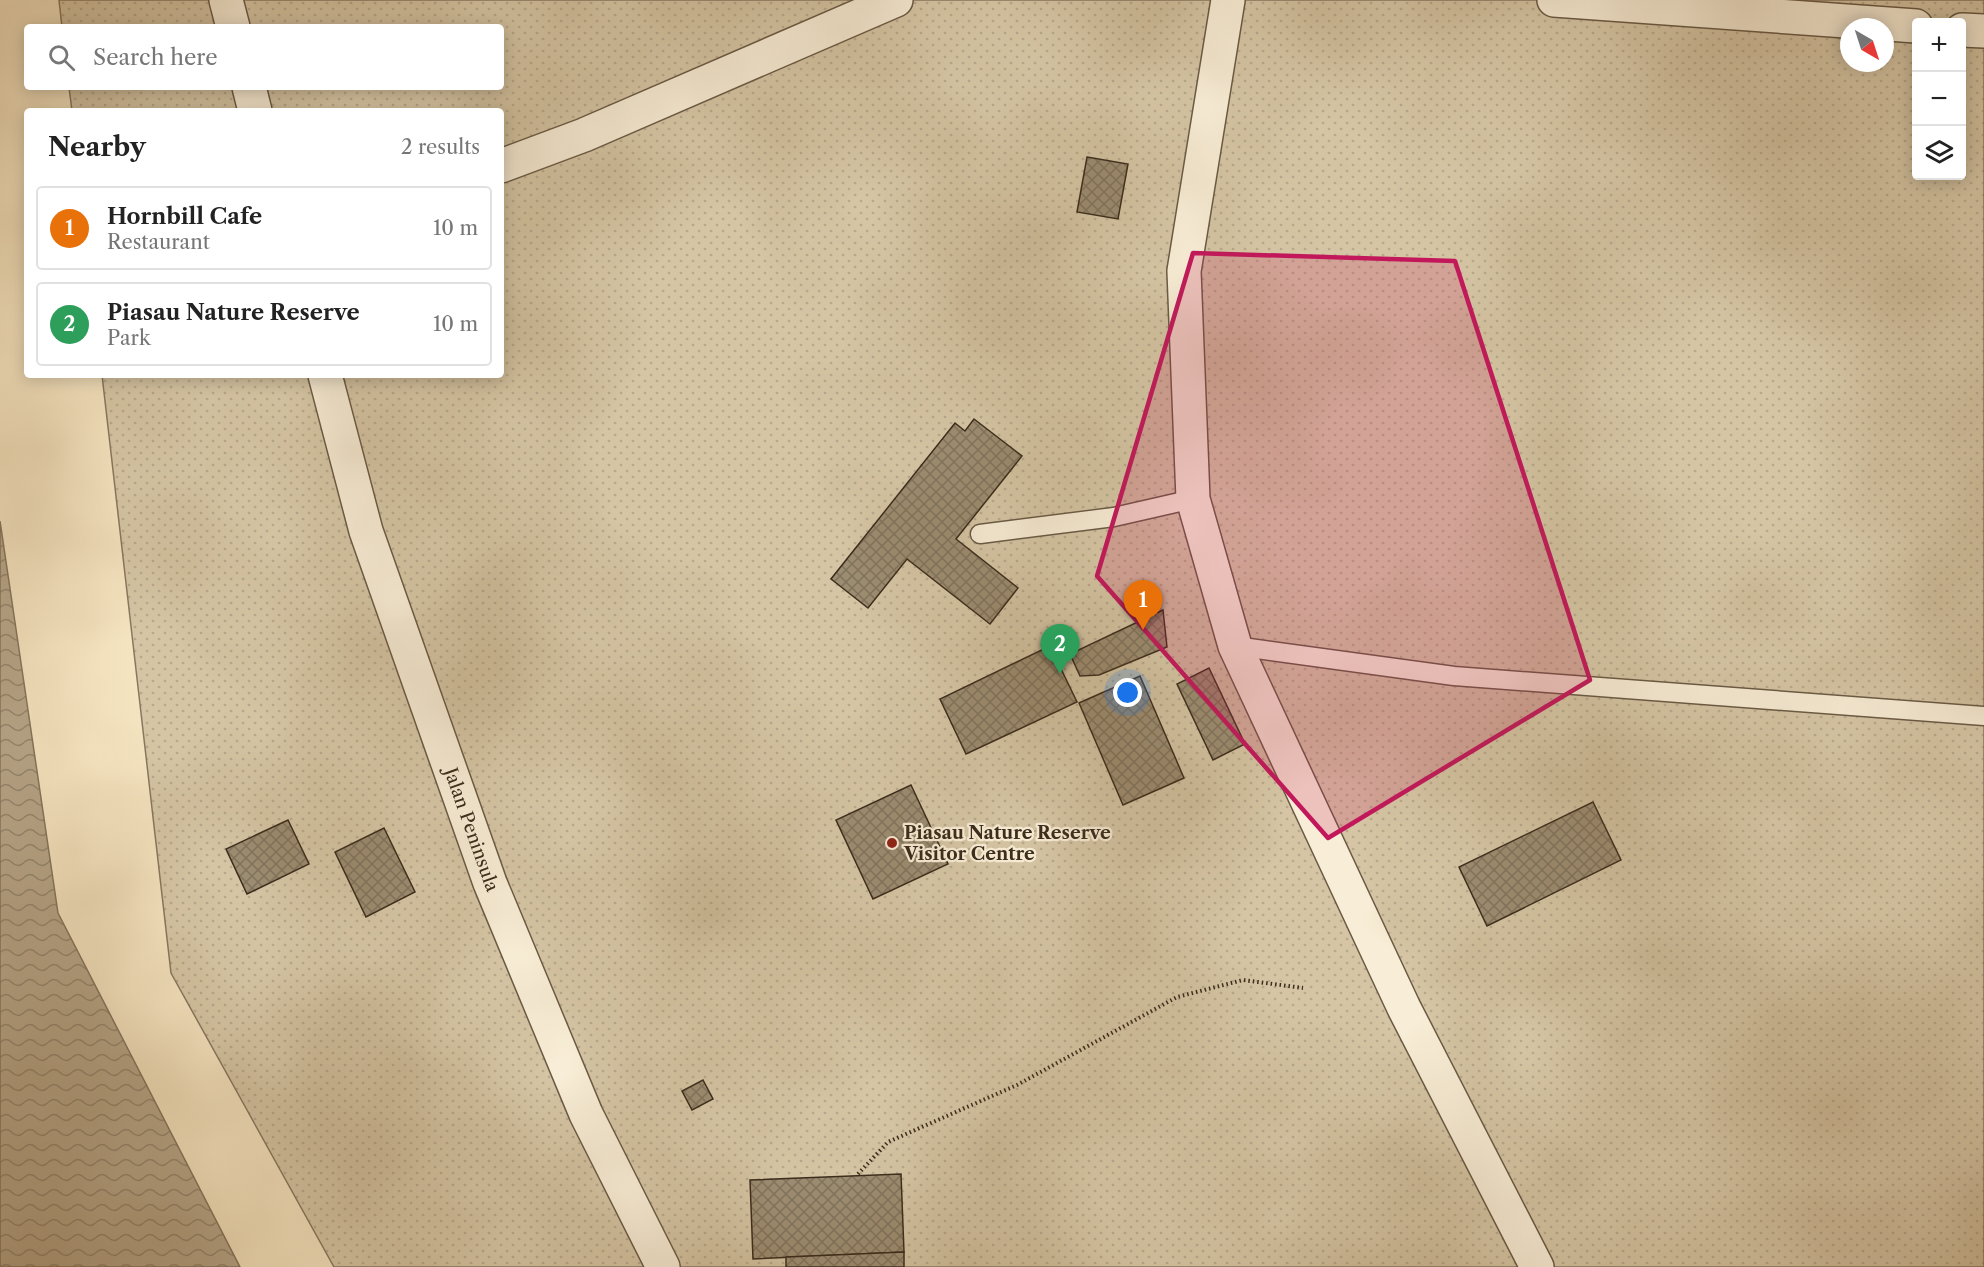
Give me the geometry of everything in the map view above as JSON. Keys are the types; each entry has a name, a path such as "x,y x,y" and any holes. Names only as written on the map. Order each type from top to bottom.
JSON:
{"street":[{"path":"226,0 232,24"},
{"path":"504,165 584,135 896,0"},
{"path":"1228,0 1185,271 1193,499 1235,646 1404,1008 1537,1267"},
{"path":"1554,0 1912,26"},
{"path":"1966,30 1984,31"},
{"path":"250,90 254,108"},
{"name":"Jalan Peninsula","path":"326,378 366,531 490,883 586,1114 663,1267"}],"lane":[{"path":"980,534 1114,517 1193,499"},
{"path":"1235,646 1454,676 1984,716"}],"path":[{"path":"1136,597 1138,605 1153,604 1155,614"},
{"path":"858,1173 888,1142 1017,1085 1177,997 1243,980 1303,988"}],"highlighted area":[{"path":"1193,253 1455,261 1590,680 1328,838 1097,576"}],"shaded area":[{"path":"59,0 1984,0 1984,1267 334,1267 171,973 102,378 504,378 504,108 72,108 69,90 504,90 504,24 62,24"}],"water":[{"path":"0,521 58,913 240,1267 0,1267"}],"building":[{"path":"1087,157 1128,164 1118,219 1077,212"},
{"path":"974,419 1022,456 956,539 1018,588 990,624 907,559 868,608 831,579 955,423 965,431"},
{"path":"1163,610 1167,647 1099,675 1080,676 1070,654"},
{"path":"1050,646 1077,702 966,754 940,699"},
{"path":"1209,668 1245,744 1213,760 1177,684"},
{"path":"1140,676 1184,778 1123,805 1079,703"},
{"name":"Piasau Nature Reserve Visitor Centre","path":"911,785 948,864 873,899 836,820"},
{"path":"1593,802 1621,860 1487,926 1459,867"},
{"path":"288,820 309,864 247,894 226,849"},
{"path":"384,828 415,892 366,917 335,852"},
{"path":"703,1080 713,1099 692,1110 682,1091"},
{"path":"901,1174 904,1252 753,1259 750,1180"},
{"path":"904,1252 904,1267 786,1267 786,1257"}],"place":[{"name":"Hornbill Cafe","path":"1143,630"},
{"name":"Piasau Nature Reserve","path":"1060,674"},
{"name":"Piasau Nature Reserve Visitor Centre","path":"892,843"}]}
